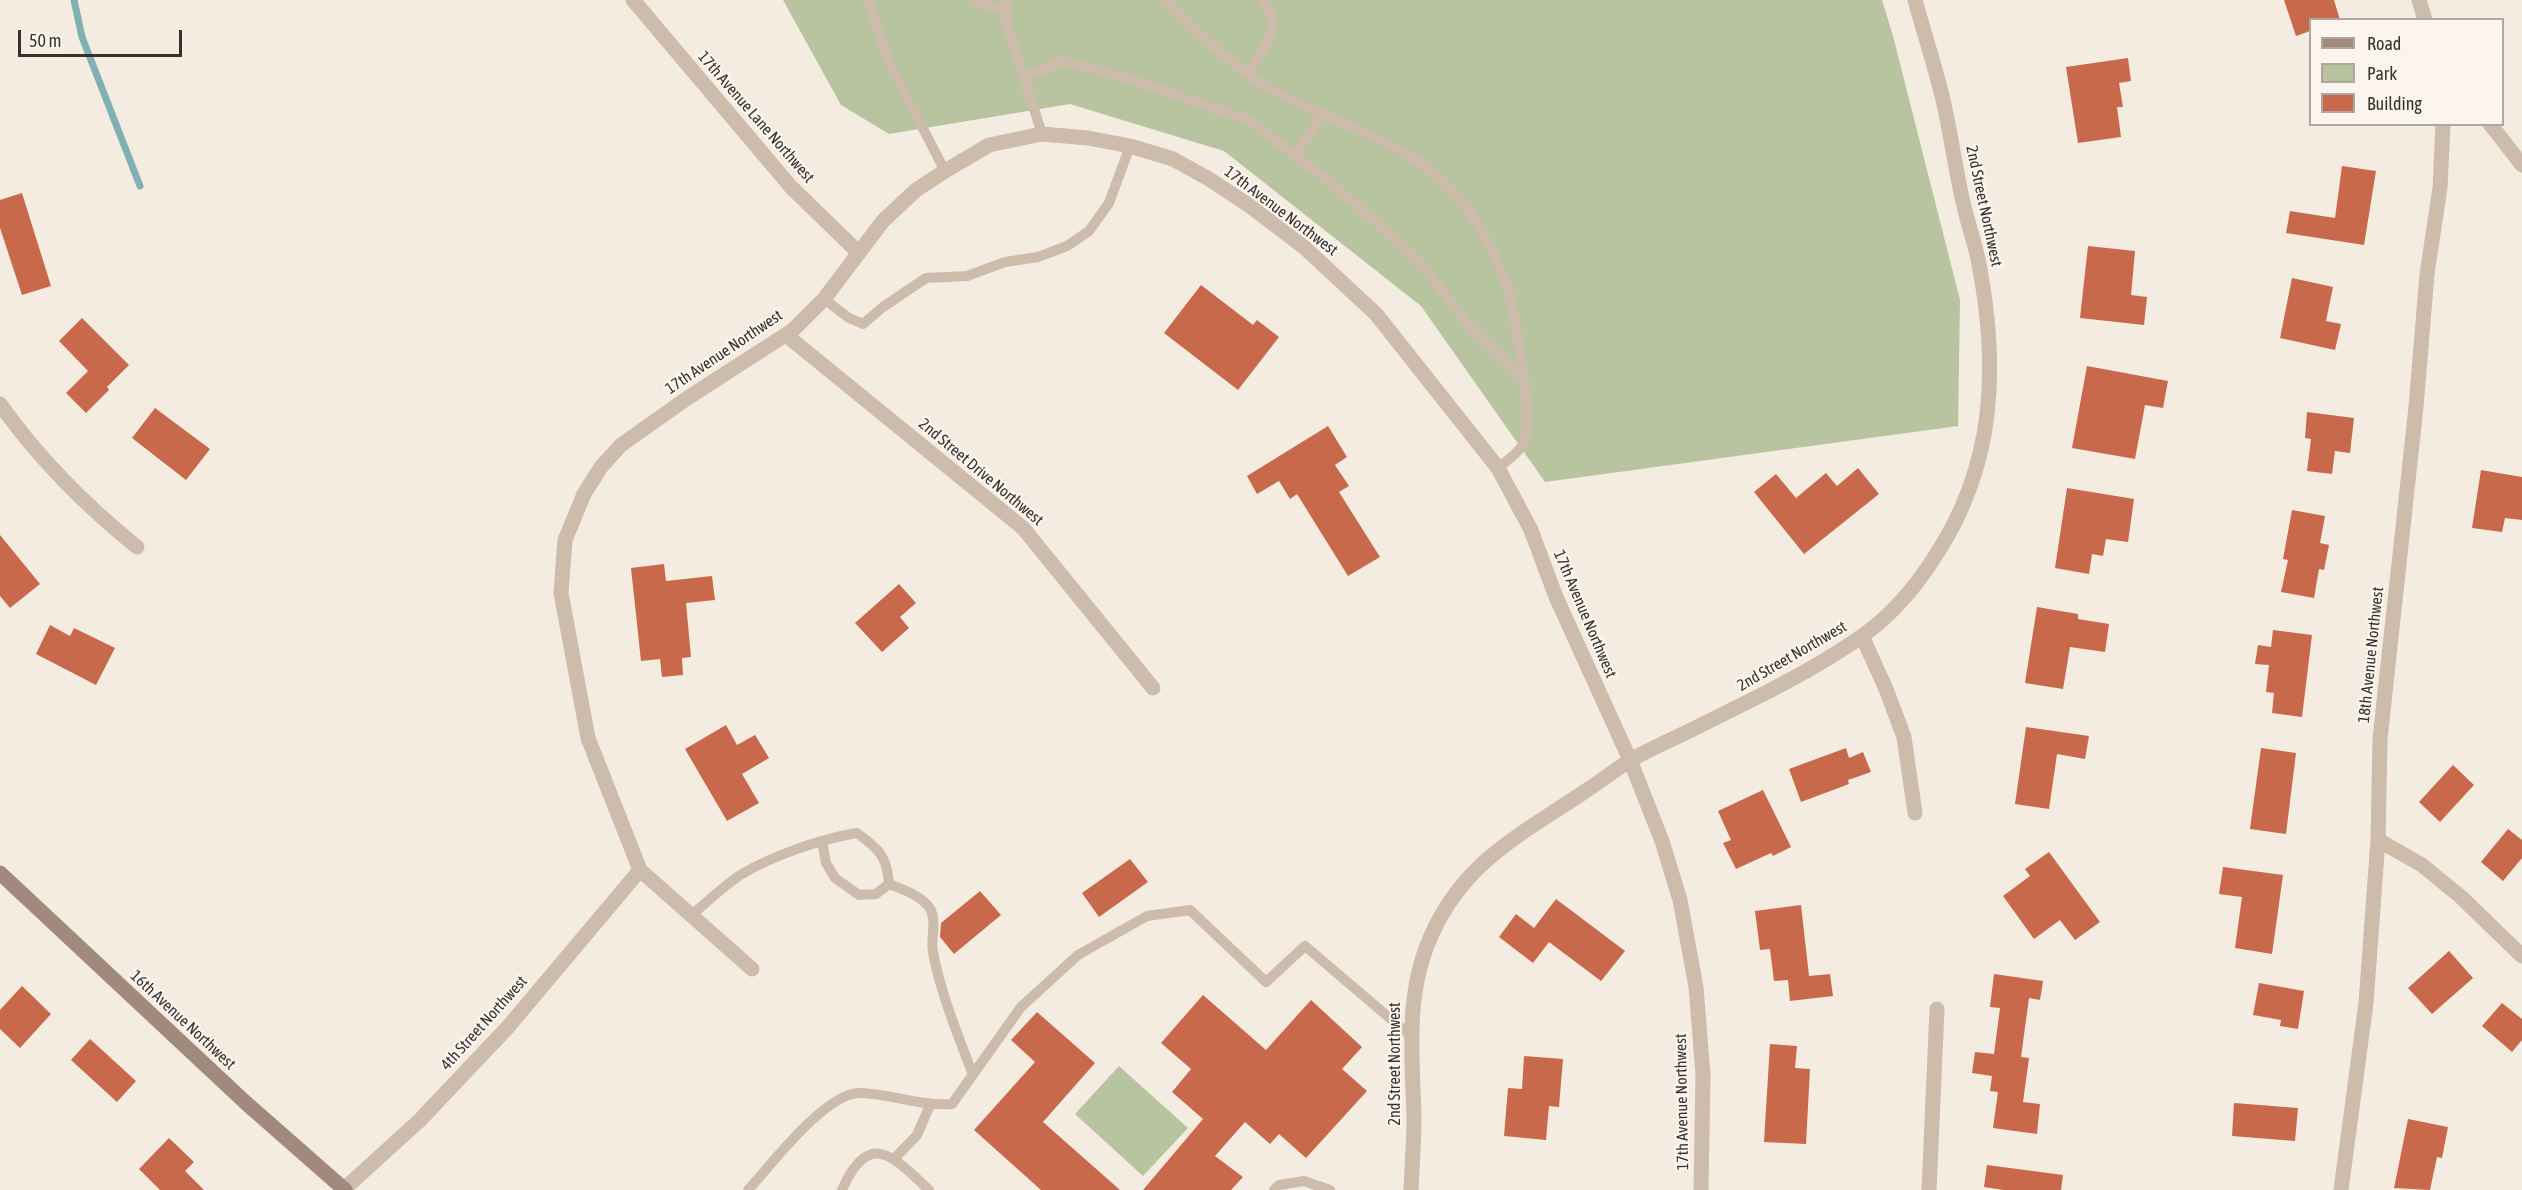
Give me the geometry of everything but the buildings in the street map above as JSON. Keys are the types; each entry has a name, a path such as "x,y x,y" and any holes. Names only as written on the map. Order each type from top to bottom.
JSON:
{"main road":[{"name":"16th Avenue Northwest","path":"0,873 246,1103 344,1190"}],"street":[{"name":"17th Avenue Lane Northwest","path":"633,0 791,187 859,253"},
{"name":"2nd Street Northwest","path":"1411,1190 1414,1122 1411,1011 1419,966 1437,923 1462,884 1524,829 1572,800 1630,760 1758,697 1854,642 1888,614 1908,593 1943,545 1958,518 1976,475 1989,413 1990,363 1982,282 1942,99 1915,0"},
{"path":"2419,0 2424,18"},
{"name":"18th Avenue Northwest","path":"2341,1190 2366,1003 2378,840 2380,739 2416,407 2427,274 2440,189 2443,126"},
{"path":"2492,126 2522,165"},
{"name":"17th Avenue Northwest","path":"640,870 588,738 561,593 565,540 584,494 601,467 621,445 686,399 786,335 824,299 883,221 916,190 945,171 989,145 1042,134 1088,138 1130,146 1173,159 1209,179 1250,206 1305,248 1349,286 1376,314 1498,468 1531,530 1556,597 1630,760 1662,841 1680,900 1696,987 1703,1075 1701,1190"},
{"name":"2nd Street Drive Northwest","path":"786,335 1023,528 1153,688"},
{"path":"0,404 27,442 49,467 107,523 137,547"},
{"path":"1862,636 1886,689 1904,738 1915,813"},
{"path":"2378,840 2422,865 2453,890 2522,956"},
{"path":"640,870 752,969"},
{"name":"4th Street Northwest","path":"344,1190 420,1120 508,1027 640,870"},
{"path":"1929,1190 1937,1009"}],"lane":[{"path":"868,0 889,63 945,171"},
{"path":"976,0 979,3 1006,5 1006,21 1042,134"},
{"path":"1164,0 1217,51 1271,89 1394,147 1429,168 1452,188 1468,209 1487,238 1510,295 1524,379 1526,436 1518,451 1498,468"},
{"path":"1249,73 1273,32 1274,22 1262,0"},
{"path":"1024,77 1063,61 1125,78 1249,120 1336,187 1421,263 1471,328 1524,379"},
{"path":"1295,156 1322,115"},
{"path":"824,299 849,318 863,324 883,307 926,278 967,276 1005,262 1038,257 1066,246 1089,231 1109,203 1130,146"},
{"path":"691,915 742,874 822,841 857,833 879,849 888,870 889,884"},
{"path":"822,841 826,863 835,878 859,895 876,894 889,884"},
{"path":"889,884 910,892 929,906 933,920 932,949 943,996 973,1076"},
{"path":"748,1190 821,1110 844,1096 859,1093 930,1105 952,1104 1021,1007 1078,955 1147,916 1190,910 1266,982 1305,946 1412,1036"},
{"path":"895,1158 917,1135 930,1105"},
{"path":"842,1190 848,1177 866,1156 880,1152 895,1158 929,1190"},
{"path":"1274,1190 1279,1185 1304,1181 1330,1190"}],"green space":[{"path":"783,0 1882,0 1960,300 1958,426 1545,482 1421,306 1224,151 1070,104 889,134 841,105"},
{"path":"1119,1066 1188,1128 1143,1176 1075,1114"}],"waterway":[{"path":"74,0 82,37 140,186"}]}
